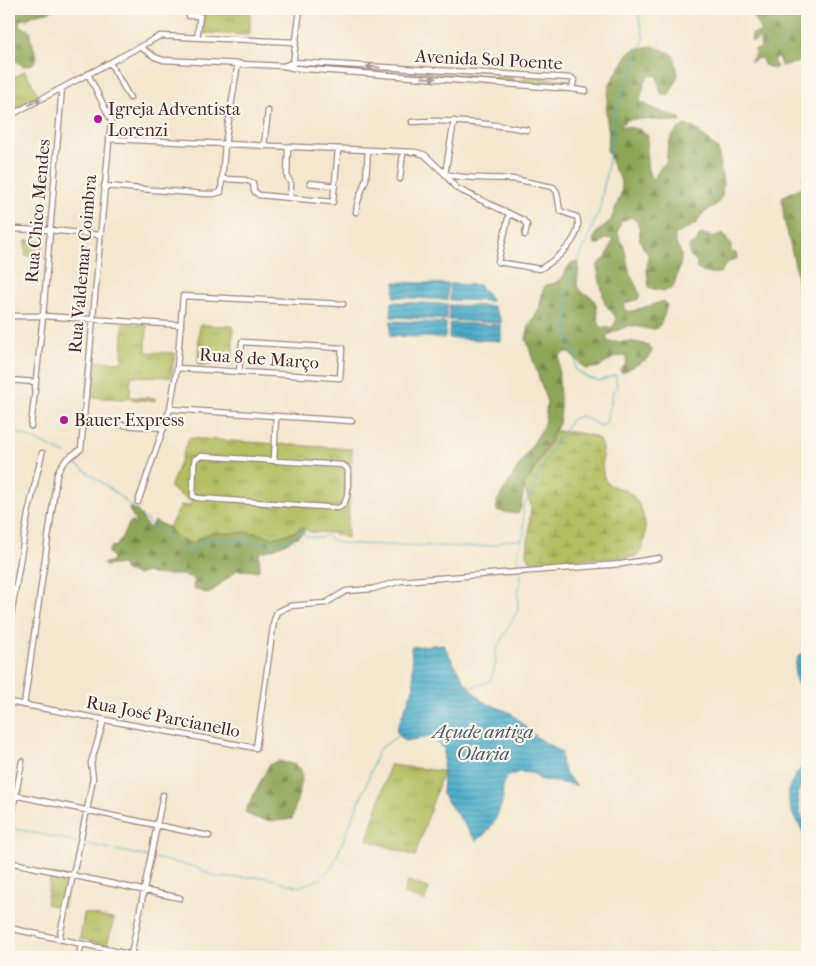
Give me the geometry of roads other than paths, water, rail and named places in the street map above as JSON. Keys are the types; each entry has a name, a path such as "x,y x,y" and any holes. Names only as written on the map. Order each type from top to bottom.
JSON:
{"street":[{"path":"293,68 300,9"},
{"path":"189,16 200,16 197,38"},
{"path":"9,116 160,36 296,42"},
{"name":"Avenida Sol Poente","path":"140,47 154,57 163,60 284,66 572,90 574,80 572,78 293,62"},
{"path":"110,62 130,98"},
{"path":"284,66 293,62"},
{"path":"104,186 205,194 221,192 238,63"},
{"path":"403,76 404,68"},
{"name":"Rua Valdemar Coimbra","path":"24,704 57,475 60,466 81,449 111,120 88,74"},
{"path":"517,85 518,75"},
{"name":"Rua Chico Mendes","path":"30,426 43,316 62,88"},
{"path":"572,90 586,90"},
{"path":"264,146 268,111"},
{"path":"445,174 454,120"},
{"path":"412,122 454,120 526,130"},
{"path":"109,139 403,153 416,152 425,155 445,174 456,188 526,222 525,235"},
{"path":"288,147 287,176 291,184 290,198"},
{"path":"223,178 245,180 252,183 254,191 259,195 333,202 338,150"},
{"path":"356,212 366,179 368,151"},
{"path":"400,179 403,153"},
{"path":"445,174 478,179 510,179 553,187 560,211 577,217 576,233 572,242 562,254 540,269 498,262 509,214"},
{"path":"310,183 335,186"},
{"path":"9,229 50,230 100,235"},
{"path":"138,502 170,409 177,368 183,296 343,304"},
{"path":"9,316 43,316 181,325"},
{"name":"Rua 8 de Março","path":"177,368 239,372 340,378 342,348 242,342 239,372"},
{"path":"9,380 36,382"},
{"path":"170,409 352,421"},
{"path":"274,461 276,416"},
{"path":"83,422 164,428"},
{"path":"9,628 28,514 42,453"},
{"path":"201,456 274,461 346,467 348,471 346,501 343,506 338,508 201,499 193,496 194,463 195,459 201,456"},
{"name":"Rua José Parcianello","path":"9,702 256,748 277,612 290,606 326,603 346,591 372,589 400,581 621,564 659,558"},
{"path":"59,939 93,778 91,763 104,720"},
{"path":"9,831 22,760"},
{"path":"9,794 208,836"},
{"path":"130,955 163,795"},
{"path":"9,862 180,898"},
{"path":"9,928 142,957"},
{"path":"79,957 81,944"}],"water":[{"path":"395,282 448,284 447,300 394,297"},
{"path":"450,284 479,285 491,301 450,300"},
{"path":"392,302 447,304 446,320 391,317"},
{"path":"449,305 493,306 501,323 449,320"},
{"path":"391,321 446,323 445,338 390,336"},
{"path":"450,323 501,325 501,341 449,338"},
{"name":"Açude antiga Olaria","path":"443,644 465,682 482,701 511,713 535,736 561,752 564,771 577,785 541,780 532,773 519,772 506,777 497,816 492,826 476,841 442,794 444,749 430,737 404,741 396,731 414,686 411,647"},
{"path":"807,652 807,665 803,676 807,682 807,694 796,681 795,666 799,655"},
{"path":"807,763 807,777 801,785 798,799 801,814 807,826 807,837 790,808 789,792 794,777"}],"waterway":[{"path":"519,570 518,550 524,533 523,507 533,491 539,473 556,442 572,419 581,416 601,426 606,424 613,392 617,387 616,375 599,381 586,377 575,369 576,356 567,335 567,289 600,208 612,141 615,111 644,39 638,9"},
{"path":"9,429 66,454"},
{"path":"72,461 116,493 153,526 190,553 205,539 250,541 269,545 290,539 302,529 306,536 321,538 326,535 335,542 349,544 475,547 495,545 506,540 520,540"},
{"path":"470,688 490,681 496,663 495,653 518,610 520,574"},
{"path":"153,858 195,867 218,878 264,877 299,887 320,879 332,867 367,783 378,750 399,735"},
{"path":"11,828 78,842"},
{"path":"82,843 149,857"}],"place":[{"name":"Igreja Adventista Lorenzi","path":"98,119"},
{"name":"Bauer Express","path":"64,420"}]}
